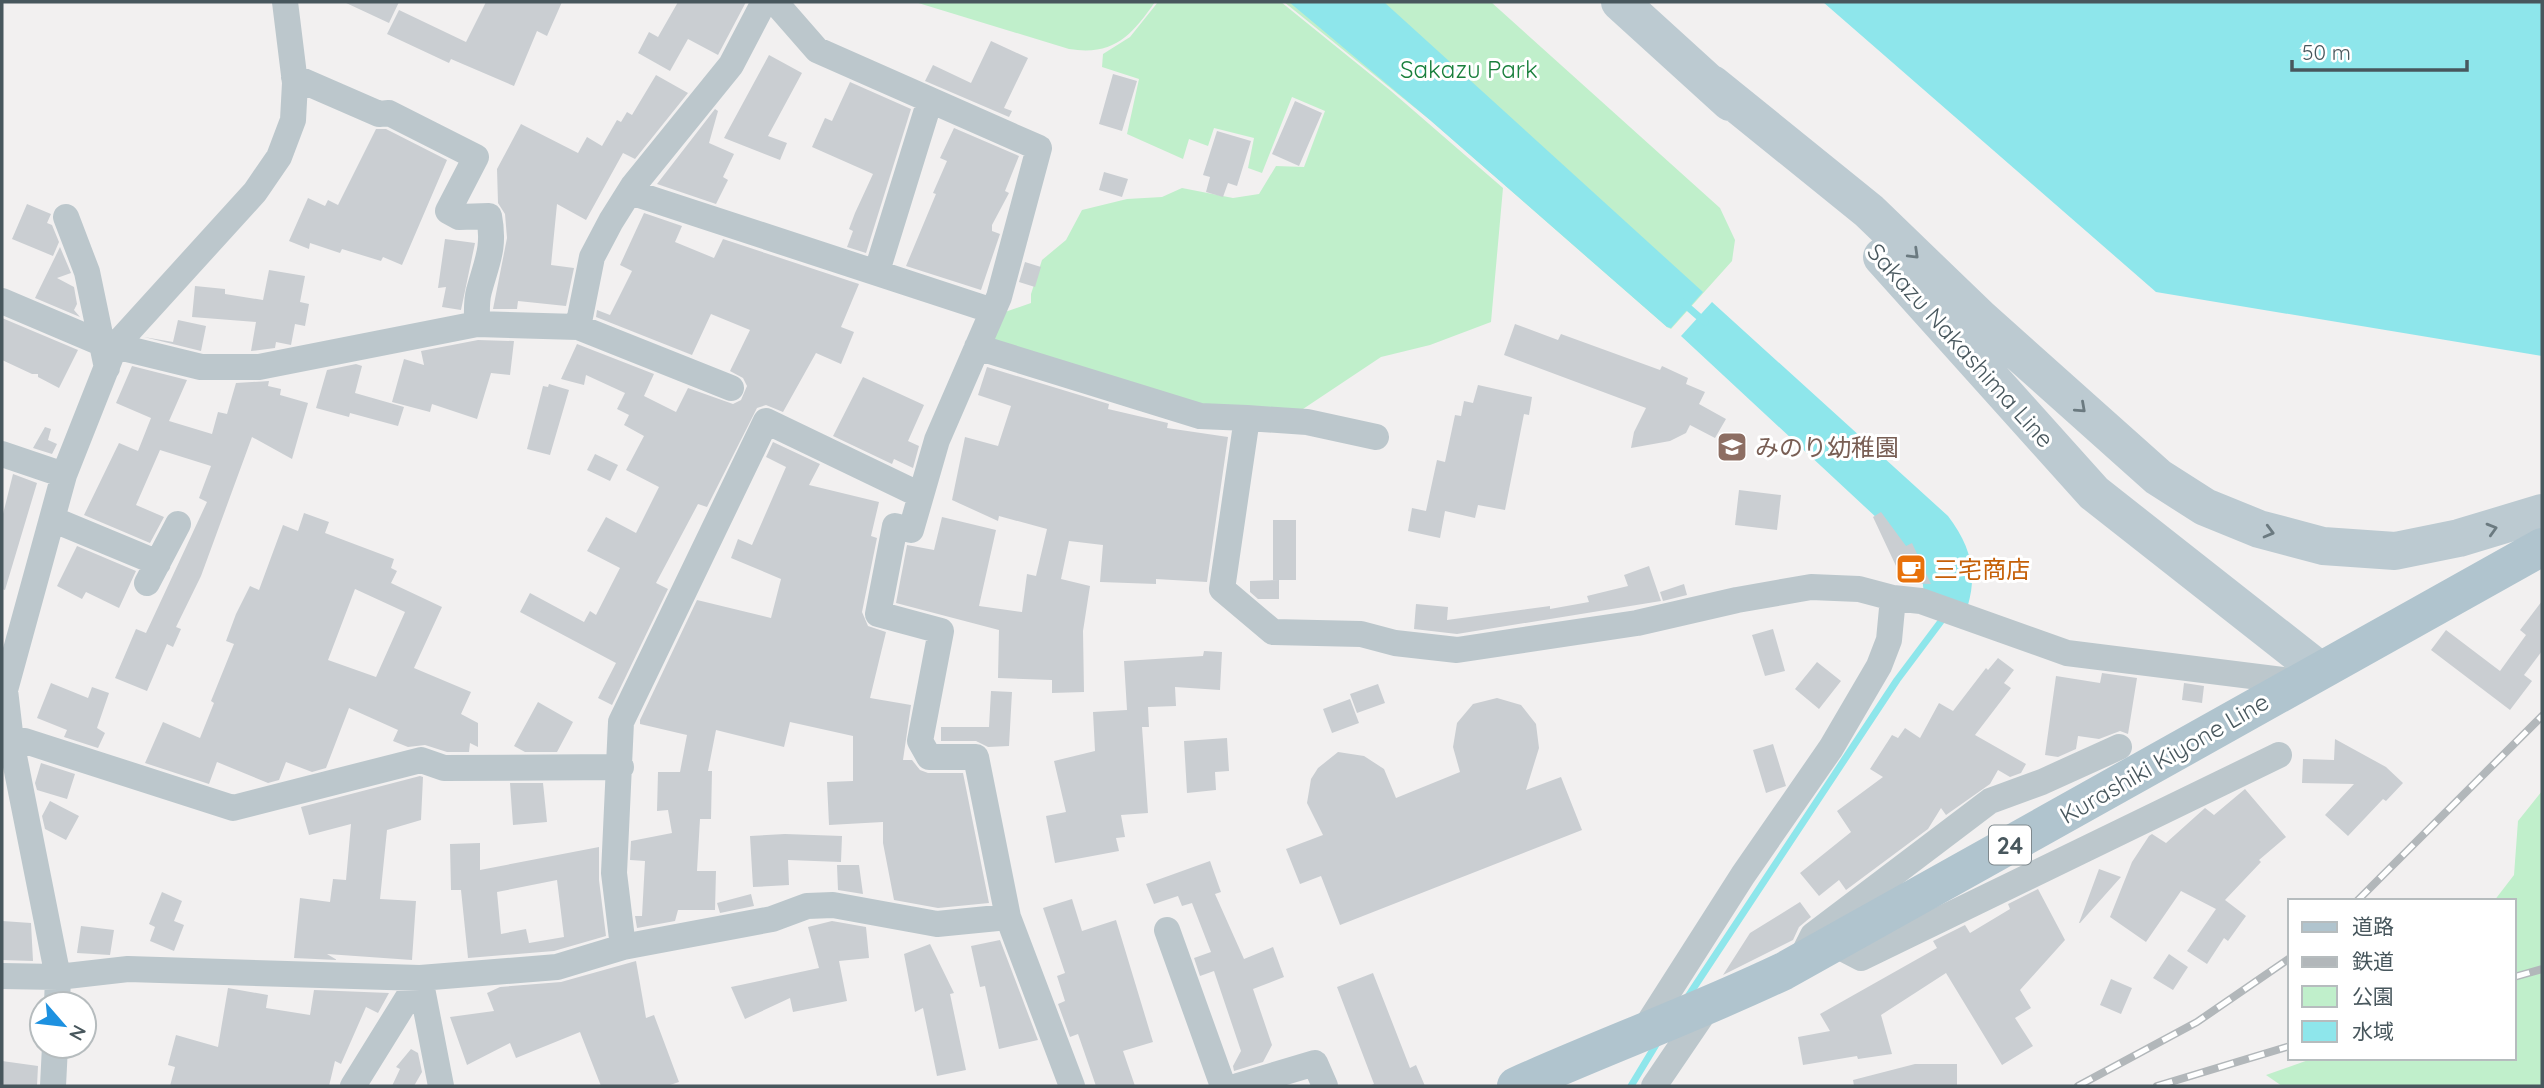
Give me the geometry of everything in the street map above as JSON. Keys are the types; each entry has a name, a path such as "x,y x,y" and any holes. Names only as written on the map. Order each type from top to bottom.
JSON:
{"main road":[{"name":"Sakazu Nakashima Line","path":"1620,2 1712,84 1795,165 1945,324 2094,492 2309,676"},
{"path":"1712,84 1869,211 1980,318 2158,477 2205,507 2259,529 2323,546 2395,551 2459,538 2542,513"},
{"name":"Kurashiki Kiyone Line","path":"1516,1086 1701,1010 1800,962 2542,547"}],"street":[{"path":"58,990 58,976 13,802 11,741 5,690 64,475 108,353 256,192 279,157 293,120 294,77 285,2"},
{"path":"578,327 592,257 630,192 731,65 764,2"},
{"path":"775,2 817,50 1040,148 993,311 937,440 911,530 895,526 878,614 941,631 920,741 929,757 976,757 1008,917 1072,1086"},
{"path":"294,77 379,114 388,113 476,157 448,211 459,217 489,216 493,238 488,268 478,293 477,324"},
{"path":"877,271 930,100"},
{"path":"630,192 993,311"},
{"path":"66,217 87,272 108,353"},
{"path":"2,301 108,353 201,367 260,366 477,324 578,327 731,388"},
{"path":"977,347 1200,415 1307,422 1376,437"},
{"path":"1247,418 1222,589 1273,632 1361,634 1395,643 1457,650 1637,623 1737,600 1811,587 1860,589 1893,598 1921,601 2067,653 2309,676"},
{"path":"623,947 614,873 621,722 766,421 920,495"},
{"path":"2,454 64,475"},
{"path":"52,519 153,573 178,524"},
{"path":"1650,1029 1742,876 1831,748 1879,666 1889,640 1893,598"},
{"path":"11,741 25,741 233,808 421,760 444,768 621,767"},
{"path":"1800,962 1812,935 1990,801 2042,782 2119,747"},
{"path":"1834,944 1861,958 2278,755"},
{"path":"2,976 58,976 128,970 420,978 557,967 623,947 772,919 807,906 833,905 937,924 1008,917"},
{"path":"1167,930 1223,1086"},
{"path":"353,1086 420,978"},
{"path":"420,978 440,1086"},
{"path":"1654,1086 1701,1010"},
{"path":"53,1086 54,1060"},
{"path":"1238,1086 1315,1063 1325,1086"}],"green space":[{"path":"915,2 1155,2 1138,25 1120,41 1110,46 1085,50 1069,49"},
{"path":"1158,2 1281,2 1391,91 1503,188 1491,322 1430,345 1381,357 1300,411 1197,405 993,339 1005,312 1031,303 1031,294 1042,260 1066,240 1082,210 1127,199 1162,197 1182,188 1233,198 1259,194 1276,166 1304,167 1325,111 1292,97 1262,173 1248,168 1254,138 1214,128 1208,146 1189,139 1183,159 1127,134 1139,79 1102,67 1103,54 1130,37"},
{"name":"Sakazu Park","path":"1284,2 1491,2 1720,208 1735,240 1732,261 1671,329 1667,327 1430,120"},
{"path":"2542,791 2542,1086 2282,1086 2266,1075 2308,1060 2516,1060 2516,899 2496,899 2514,875 2518,821"}],"water":[{"path":"1289,2 1384,2 1703,292 1671,328 1667,327 1430,120"},
{"path":"1823,2 2542,2 2542,356 2156,292"},
{"path":"1712,302 1948,516 1970,558 1972,580 1968,605 1924,596 1922,574 1878,519 1681,336"}],"building":[{"path":"344,2 399,2 389,23"},
{"path":"486,2 562,2 547,36 537,31 514,86 451,59 449,63 387,34 399,10 466,42"},
{"path":"678,2 746,2 718,55 688,39 670,71 638,53 649,32 658,37"},
{"path":"991,41 1028,58 1004,108 1012,111 1009,117 925,81 933,65 971,83"},
{"path":"769,55 802,73 768,136 787,143 780,160 724,138"},
{"path":"1113,74 1137,81 1122,131 1099,124"},
{"path":"656,75 688,93 635,159 623,153 586,220 557,204 551,265 574,268 566,306 518,301 517,309 493,309 507,238 505,214 498,203 497,169 521,124 578,153 587,137 602,146 617,120 621,122 627,112 632,115"},
{"path":"850,82 911,109 866,253 847,247 853,231 849,229 873,174 812,147 825,118 832,121"},
{"path":"1295,101 1322,113 1299,166 1272,154"},
{"path":"715,109 718,111 709,143 734,154 723,177 728,180 716,204 657,184"},
{"path":"954,128 1019,156 1005,191 1009,193 992,225 992,231 1000,234 981,290 906,266 936,194 933,193 947,161 940,158"},
{"path":"376,129 386,129 447,160 402,265 383,257 381,261 342,249 340,253 310,243 309,249 289,241 308,198 325,206 328,200 338,205"},
{"path":"1217,131 1251,141 1237,186 1228,183 1223,197 1206,192 1210,177 1203,175"},
{"path":"1104,172 1128,179 1122,197 1099,190"},
{"path":"27,204 51,214 47,223 52,225 59,242 53,256 12,239"},
{"path":"644,213 682,226 675,242 714,258 723,239 859,284 841,327 854,332 841,364 816,353 783,412 766,405 757,408 707,507 698,504 656,583 668,589 612,705 598,698 616,663 520,612 530,593 584,622 590,611 596,615 620,568 587,551 606,517 636,533 659,487 626,470 644,436 624,425 629,415 617,409 625,393 586,375 584,385 561,379 577,344 654,374 644,396 676,412 688,388 733,404 741,400 747,386 743,378 730,371 750,330 711,314 692,355 596,317 597,310 610,315 632,271 620,265"},
{"path":"445,239 475,243 461,310 442,307 446,287 438,288"},
{"path":"60,247 71,273 57,278 74,287 77,304 74,310 80,317 35,298"},
{"path":"1025,262 1041,267 1035,287 1019,282"},
{"path":"269,270 305,276 300,302 309,304 305,326 295,324 291,345 276,342 275,348 251,351 256,322 192,317 195,286 225,289 225,294 263,300"},
{"path":"2,318 78,350 59,388 38,377 38,374 32,374 2,360"},
{"path":"178,320 206,326 201,351 144,337 173,342"},
{"path":"1515,324 1558,340 1561,334 1660,370 1662,366 1688,378 1686,384 1705,392 1699,404 1726,419 1715,438 1690,425 1686,433 1670,441 1631,448 1634,432 1646,408 1504,355"},
{"path":"478,340 514,341 510,375 491,373 477,419 432,404 430,412 392,402 404,359 424,365 421,351"},
{"path":"356,364 362,366 355,393 404,407 398,426 350,413 349,417 316,408 327,370"},
{"path":"132,366 187,380 169,421 212,434 218,412 227,414 236,383 269,381 268,386 281,389 280,395 308,403 292,459 252,437 201,576 176,627 181,629 173,647 167,644 147,691 115,678 136,629 146,633 207,502 199,498 211,466 160,450 136,505 164,517 150,543 84,515 119,443 138,451 151,418 116,403"},
{"path":"987,367 1109,404 1108,409 1168,423 1167,428 1228,437 1207,582 1156,579 1156,584 1100,582 1103,545 1069,541 1061,579 1090,586 1083,631 1084,692 1052,693 1052,680 998,678 999,630 896,603 907,545 934,550 942,517 996,530 979,606 1022,612 1027,574 1036,576 1047,529 999,516 998,521 952,500 965,437 998,446 1011,406 978,395"},
{"path":"863,377 924,405 908,441 919,446 913,468 894,459 892,464 833,436"},
{"path":"549,384 569,390 550,455 527,449 543,386 548,387"},
{"path":"1478,385 1532,397 1529,415 1524,414 1505,510 1478,505 1475,518 1445,511 1440,538 1408,531 1412,508 1426,511 1437,460 1445,462 1455,415 1461,416 1464,401 1473,403"},
{"path":"45,427 51,429 48,440 57,444 52,454 33,448"},
{"path":"773,442 820,464 809,485 879,502 871,536 877,538 862,612 868,626 886,632 870,698 911,705 903,760 912,760 920,770 928,773 963,773 989,903 938,908 894,900 883,843 883,822 829,825 827,782 853,781 853,736 790,722 784,747 716,730 708,771 712,771 711,819 700,819 697,871 716,871 715,910 678,910 675,921 637,928 635,916 642,916 645,861 630,860 631,841 672,833 668,810 657,811 658,772 680,772 687,735 640,724 640,720 697,600 771,618 781,579 731,558 738,539 752,545 786,467 766,457"},
{"path":"595,454 618,465 610,481 587,470"},
{"path":"13,474 37,483 5,590 2,589 2,518"},
{"path":"1739,490 1781,495 1777,530 1735,525"},
{"name":"三宅商店","path":"1881,512 1906,546 1912,543 1931,584 1904,583 1873,517"},
{"path":"304,513 329,522 325,533 394,559 391,568 397,571 391,583 442,607 414,668 471,692 461,714 478,723 478,747 470,743 469,752 447,752 425,745 408,747 393,741 398,730 349,708 326,768 312,772 286,762 279,780 268,783 217,762 209,784 145,763 163,722 200,738 214,703 211,701 234,644 226,641 236,614 250,586 259,590 283,525 298,531","holes":["355,589 405,612 376,677 328,660"]},
{"path":"1273,520 1296,520 1296,580 1273,580"},
{"path":"77,546 136,571 119,608 86,592 82,599 57,586"},
{"path":"1649,566 1661,601 1457,634 1414,629 1416,604 1448,607 1447,620 1550,606 1550,609 1589,602 1587,596 1628,586 1624,575"},
{"path":"1279,580 1279,599 1258,599 1250,592 1250,581"},
{"path":"1684,584 1687,595 1663,601 1660,592"},
{"path":"2542,601 2542,651 2524,675 2532,681 2510,710 2431,650 2446,630 2500,671 2526,635 2520,630"},
{"path":"1773,629 1785,671 1765,676 1752,635"},
{"path":"1204,651 1222,652 1220,690 1175,687 1176,706 1148,707 1149,727 1142,727 1148,813 1121,815 1125,837 1116,838 1119,851 1055,863 1046,816 1066,812 1054,761 1095,751 1093,712 1127,710 1124,661 1203,656"},
{"path":"1998,658 2014,670 2004,683 2011,688 1975,735 2026,764 2021,773 2010,777 1998,770 1990,784 1946,815 1941,808 1928,829 1846,890 1839,880 1819,896 1800,873 1851,832 1837,811 1883,777 1870,769 1892,735 1898,738 1905,728 1920,738 1939,703 1953,711 1986,668 1988,670"},
{"path":"1817,662 1841,681 1819,709 1795,689"},
{"path":"2102,673 2137,678 2128,734 2120,731 2099,739 2078,736 2076,749 2058,757 2045,755 2056,676 2100,683"},
{"path":"51,683 88,698 92,687 109,693 97,728 105,733 98,748 64,737 67,730 37,718"},
{"path":"2184,683 2204,686 2202,703 2182,700"},
{"path":"1378,684 1385,703 1357,713 1350,694"},
{"path":"991,691 1012,692 1009,746 988,747 976,741 941,741 941,727 989,727"},
{"path":"1497,698 1521,705 1536,724 1539,748 1526,790 1561,777 1582,830 1340,925 1321,876 1300,884 1286,849 1323,835 1307,803 1311,779 1318,768 1338,752 1364,756 1384,769 1396,798 1460,772 1453,747 1457,723 1473,704"},
{"path":"1350,699 1359,723 1332,733 1323,709"},
{"path":"538,702 573,722 557,752 525,752 514,746"},
{"path":"1227,738 1229,771 1215,772 1216,790 1187,793 1184,741"},
{"path":"2335,739 2386,767 2403,783 2386,801 2383,799 2348,836 2325,815 2354,784 2302,783 2303,759 2334,760"},
{"path":"1773,744 1786,786 1766,793 1753,750"},
{"path":"41,763 75,774 67,799 37,790 35,783"},
{"path":"423,777 421,820 387,830 380,899 416,901 412,960 327,954 337,960 294,958 300,898 330,902 333,879 346,880 351,824 309,835 301,807"},
{"path":"510,783 543,783 547,822 513,825"},
{"path":"2245,789 2286,837 2259,860 2261,862 2225,900 2246,916 2228,941 2224,938 2207,964 2187,951 2216,909 2181,891 2146,942 2110,917 2132,862 2149,836 2152,834 2166,843 2205,808 2214,815"},
{"path":"50,801 79,816 66,840 45,829 42,816"},
{"path":"750,836 842,836 841,862 788,860 789,885 753,887"},
{"path":"480,843 480,870 599,847 599,880 606,936 554,951 468,958 461,890 451,890 450,844","holes":["557,880 564,937 529,943 526,929 501,934 497,892"]},
{"path":"1210,861 1221,892 1215,894 1244,959 1273,947 1284,977 1253,989 1272,1045 1263,1062 1234,1071 1233,1066 1241,1051 1214,971 1200,976 1194,958 1211,952 1192,903 1182,906 1178,896 1154,904 1146,884"},
{"path":"837,865 859,865 863,894 838,890"},
{"path":"2099,869 2121,877 2079,923"},
{"path":"2038,889 2065,940 2020,990 2031,1008 2015,1018 2033,1046 2002,1065 1946,973 1881,1015 1892,1054 1858,1059 1857,1056 1803,1065 1798,1037 1830,1031 1820,1014 1937,948 1933,941 1965,925 1970,933 2010,909 2008,904"},
{"path":"162,892 182,901 174,921 184,925 174,951 150,941 155,927 149,924"},
{"path":"751,894 754,906 720,913 717,903"},
{"path":"1072,899 1082,931 1116,920 1153,1042 1123,1051 1135,1086 1096,1086 1078,1034 1070,1037 1058,1004 1065,1001 1057,976 1065,973 1043,908"},
{"path":"1800,902 1811,917 1799,927 1793,940 1723,975 1750,933"},
{"path":"2,921 31,923 33,961 2,960"},
{"path":"832,921 866,927 869,958 839,961 847,1001 793,1012 790,998 745,1019 731,987 819,968 808,927"},
{"path":"81,926 114,930 110,955 77,953"},
{"path":"1000,940 1038,1040 999,1049 985,986 980,987 971,946"},
{"path":"930,944 954,993 950,994 966,1070 937,1076 923,1008 915,1012 904,954"},
{"path":"2169,954 2188,967 2173,990 2153,978"},
{"path":"636,961 646,1018 654,1015 679,1082 667,1086 601,1086 580,1032 516,1058 510,1043 467,1065 450,1017 494,1011 487,993 500,987 561,982"},
{"path":"1373,973 1410,1068 1416,1065 1425,1086 1369,1086 1374,1084 1337,987"},
{"path":"2111,979 2132,988 2121,1014 2100,1005"},
{"path":"228,988 268,995 266,1008 310,1015 314,990 389,993 378,1013 366,1007 341,1064 335,1061 329,1086 170,1086 175,1067 168,1065 176,1035 218,1047"},
{"path":"411,1049 418,1053 422,1072 414,1086 392,1086 400,1069 396,1067"},
{"path":"2,1061 38,1066 37,1086 2,1086"},
{"path":"1915,1064 1957,1064 1957,1086 1854,1086 1853,1080"}],"waterway":[{"path":"1682,302 1705,322"},
{"path":"1687,998 1897,680 1945,616"},
{"path":"1631,1086 1657,1043"}],"railway":[{"path":"2359,899 2542,716"},
{"path":"2078,1086 2197,1022 2288,959"},
{"path":"2516,976 2542,969"},
{"path":"2157,1086 2288,1047"}],"place":[{"name":"みのり幼稚園","path":"1732,447"},
{"name":"三宅商店","path":"1911,569"}]}
